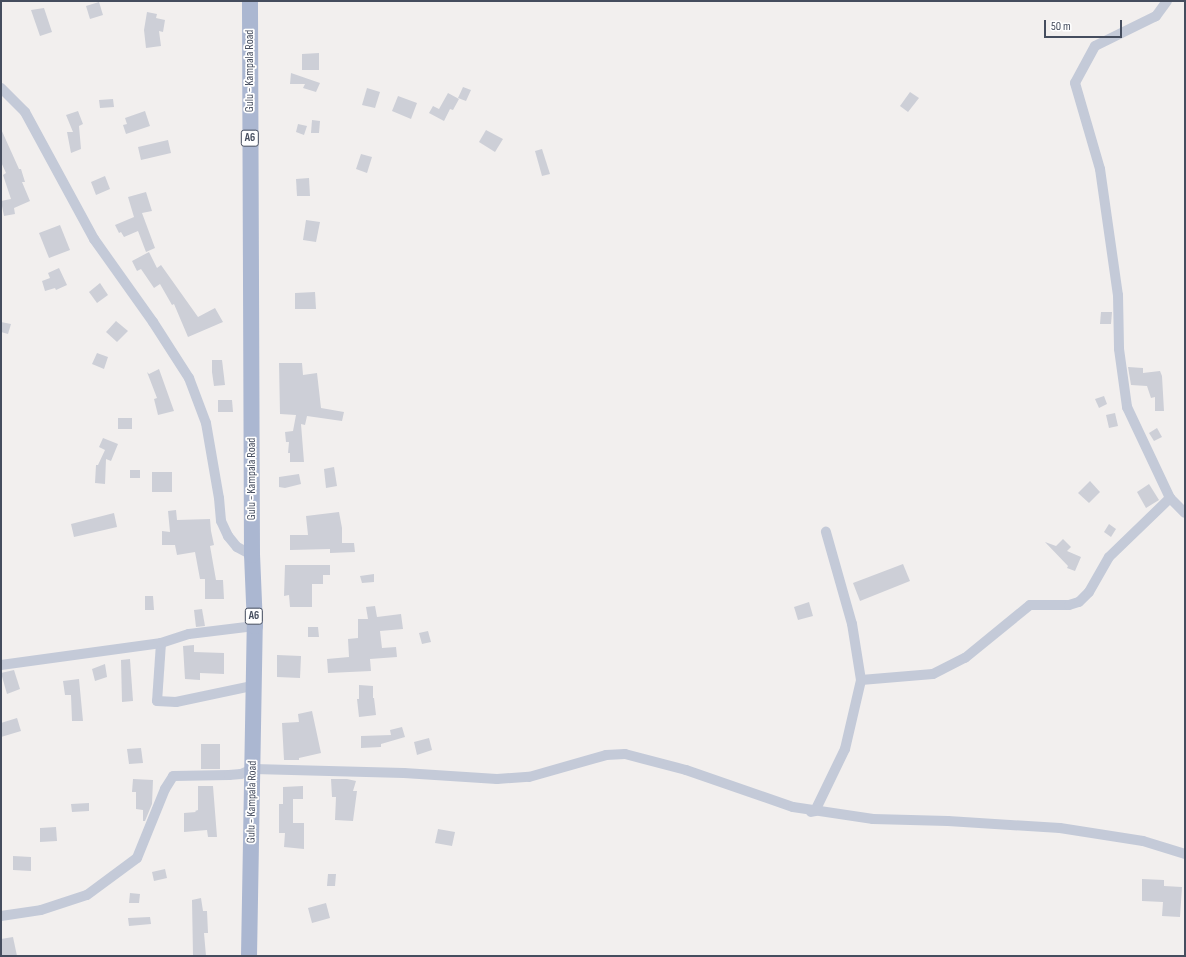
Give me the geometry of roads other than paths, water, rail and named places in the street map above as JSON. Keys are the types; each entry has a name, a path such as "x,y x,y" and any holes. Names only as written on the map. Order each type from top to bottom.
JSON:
{"main road":[{"name":"Gulu - Kampala Road","path":"248,956 253,768 252,686 254,626 252,555 250,1"}],"street":[{"path":"1167,1 1156,16 1095,46 1075,83 1100,169 1118,295 1119,348 1127,407 1170,498 1185,513"},
{"path":"1,88 25,112 94,239 153,322 189,378 206,423 219,498 221,521 228,536 236,547 252,555"},
{"path":"861,680 933,674 965,658 1030,605 1069,605 1078,602 1089,592 1109,557 1170,498"},
{"path":"813,811 845,749 861,680 852,624 826,532"},
{"path":"1,665 161,643 189,634 254,626"},
{"path":"161,643 157,701 176,702 252,686"},
{"path":"1,916 41,910 87,895 137,858 165,789 173,776 241,774 253,768 404,773 497,779 529,777 606,755 625,754 686,770 793,807 813,811 873,819 948,821 1060,828 1142,841 1185,854"}]}
